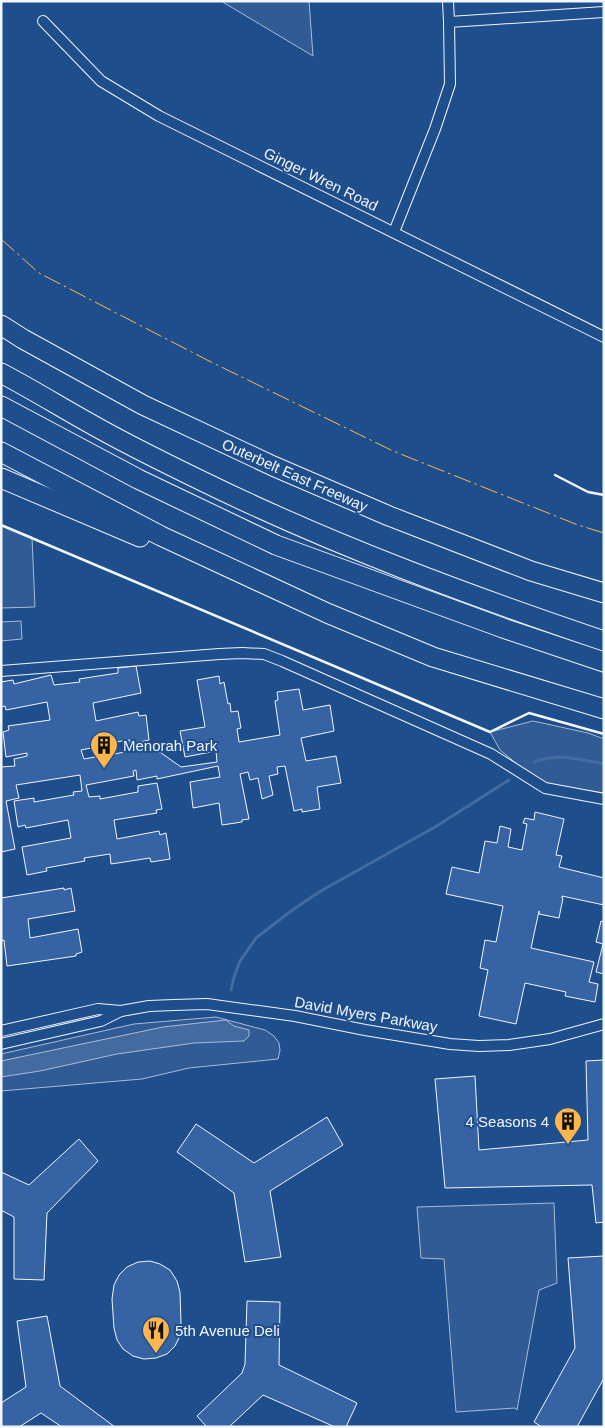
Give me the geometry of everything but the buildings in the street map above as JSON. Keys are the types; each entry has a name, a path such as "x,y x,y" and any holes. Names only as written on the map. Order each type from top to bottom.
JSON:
{"highway":[{"name":"Outerbelt East Freeway","path":"1,325 143,406 273,466 389,516 522,567 604,593"},
{"path":"1,373 101,430 206,482 304,527 411,572 604,641"},
{"path":"1,406 138,479 276,545 494,625 604,662"},
{"path":"1,452 161,536 327,613"},
{"path":"1,478 433,657 604,710"}],"street":[{"path":"394,232 435,129 450,84 448,1"},
{"path":"449,22 604,12"},
{"name":"Ginger Wren Road","path":"43,22 101,81 159,116 604,337"},
{"path":"1,671 220,654 264,654 491,754 545,788 604,799"},
{"name":"David Myers Parkway","path":"1,1032 98,1009 121,1011 149,1006 207,1004 295,1016 450,1044 479,1046 509,1045 550,1039 604,1024"},
{"name":"David Myers Parkway","path":"1,1044 101,1021 121,1011"}],"shaded area":[{"path":"221,1 309,1 313,56"},
{"path":"1,525 32,537 35,607 1,608"},
{"path":"21,621 22,639 1,641 1,622"},
{"path":"533,721 588,733 604,739 604,793 537,783 500,750 490,732"},
{"path":"216,1017 265,1030 274,1036 279,1043 278,1059 189,1068 142,1079 1,1091 1,1054 134,1024"},
{"path":"226,1020 234,1026 249,1030 249,1036 244,1041 194,1043 117,1054 40,1071 1,1077 1,1061 163,1027"},
{"path":"554,1203 557,1283 539,1290 517,1410 515,1408 456,1412 444,1259 421,1258 417,1207"}],"waterway":[{"path":"534,762 561,757 604,764"},
{"path":"231,990 240,961 256,938 291,911 319,892 435,827 509,780"}],"wall":[{"path":"555,475 588,492 604,495"},
{"path":"1,525 490,732 529,713 604,734"}],"power":[{"path":"1,239 39,273 209,361 393,451 578,525 604,533"}],"place":[{"name":"Menorah Park","path":"104,769"},
{"name":"4 Seasons 4","path":"568,1145"},
{"name":"5th Avenue Deli","path":"156,1354"}]}
